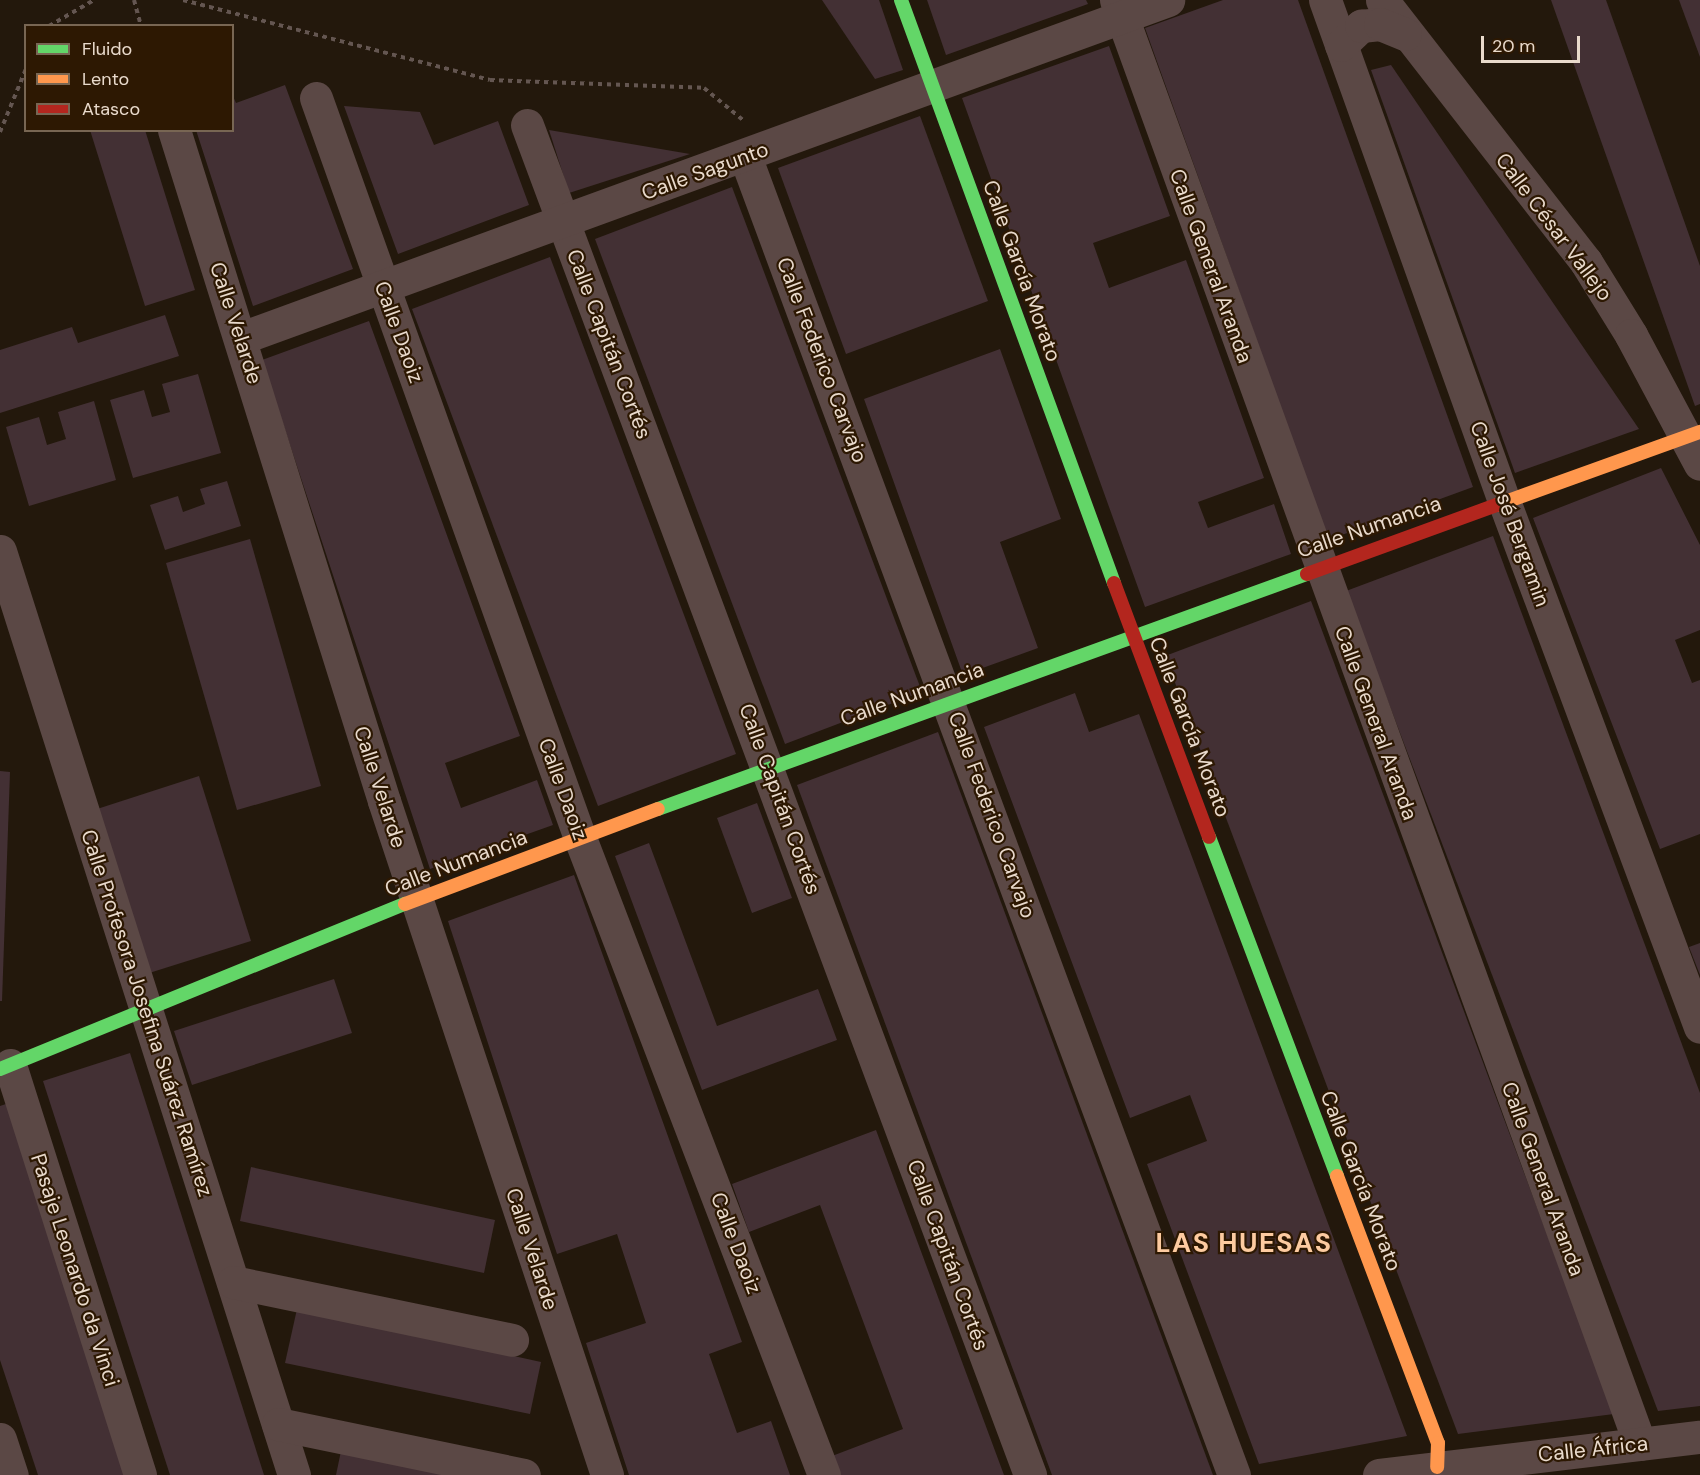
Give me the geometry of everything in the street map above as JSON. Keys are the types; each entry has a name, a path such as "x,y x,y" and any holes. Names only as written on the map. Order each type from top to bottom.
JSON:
{"street":[{"name":"Calle García Morato","path":"901,0 1133,636 1438,1443 1437,1467"},
{"name":"Calle Sagunto","path":"241,338 933,86 1119,8 1168,0"},
{"name":"Calle José Bergamin","path":"1325,0 1504,501 1700,1027"},
{"name":"Calle César Vallejo","path":"1382,0 1406,34 1586,262 1695,444"},
{"name":"Calle General Aranda","path":"1119,8 1319,567 1640,1444"},
{"path":"1341,45 1361,26 1380,24 1406,34"},
{"name":"Calle Daoiz","path":"316,98 580,838 824,1475"},
{"name":"Calle Capitán Cortés","path":"527,125 769,768 1030,1475"},
{"name":"Calle Velarde","path":"175,132 416,900 607,1475"},
{"name":"Calle Federico Carvajo","path":"759,151 951,702 1234,1475"},
{"name":"Calle Numancia","path":"5,1067 416,900 769,768 1504,501 1695,444"},
{"name":"Calle Profesora Josefina Suárez Ramírez","path":"0,551 294,1475"},
{"name":"Pasaje Leonardo da Vinci","path":"5,1067 140,1475"},
{"path":"233,1282 512,1340"},
{"path":"278,1424 524,1475"},
{"name":"Calle África","path":"1379,1475 1700,1437"},
{"path":"0,1439 12,1475"}],"path":[{"path":"52,24 94,0"},
{"path":"134,0 140,24"},
{"path":"183,0 490,80 704,88 759,151"},
{"path":"0,132 24,74"}],"building":[{"path":"822,0 879,0 903,70 875,79"},
{"path":"927,0 1086,0 1088,4 946,55"},
{"path":"1223,0 1298,0 1473,487 1328,540 1145,28"},
{"path":"1551,0 1606,0 1700,266 1700,404 1695,406"},
{"path":"1679,0 1700,0 1700,57"},
{"path":"1109,46 1170,216 1093,243 1109,288 1186,260 1264,478 1198,502 1208,528 1274,504 1291,554 1145,607 962,98"},
{"path":"1391,65 1639,429 1515,473 1371,70"},
{"path":"285,85 353,269 253,306 197,132 234,132 234,98 236,103"},
{"path":"344,106 420,112 434,145 498,121 529,205 398,254"},
{"path":"920,116 988,301 846,354 778,168"},
{"path":"549,130 690,154 569,193"},
{"path":"91,132 146,132 195,290 145,306"},
{"path":"732,187 922,692 785,744 595,239"},
{"path":"550,257 736,754 598,806 412,309"},
{"path":"165,315 179,356 0,413 0,350 72,327 78,343"},
{"path":"369,321 520,736 445,763 461,808 537,780 553,825 430,869 262,360"},
{"path":"1000,349 1061,519 1000,542 1038,648 963,675 864,399"},
{"path":"198,374 221,453 133,478 110,400 144,390 152,417 170,412 162,384"},
{"path":"94,401 116,480 29,506 6,427 39,417 47,445 66,439 58,412"},
{"path":"1661,468 1700,545 1700,630 1675,640 1692,683 1700,680 1700,834 1660,849 1533,518"},
{"path":"227,481 241,526 165,550 150,505 178,496 183,512 205,504 200,489"},
{"path":"1493,536 1700,1093 1700,1406 1658,1411 1346,591"},
{"path":"250,539 321,786 237,810 166,563"},
{"path":"1311,601 1614,1414 1458,1434 1165,656"},
{"path":"1075,693 1089,732 1139,714 1407,1436 1259,1464 1147,1164 1207,1141 1190,1095 1130,1118 984,727"},
{"path":"938,732 1213,1475 1052,1475 797,785"},
{"path":"0,771 10,772 2,1001 0,1001"},
{"path":"199,776 251,941 146,974 94,810"},
{"path":"757,803 792,898 752,913 717,818"},
{"path":"649,843 717,1026 818,989 837,1040 702,1090 615,856"},
{"path":"574,875 742,1342 709,1354 737,1433 771,1421 790,1475 629,1475 586,1343 646,1323 617,1234 557,1254 448,921"},
{"path":"1700,943 1700,975 1689,947"},
{"path":"334,979 352,1033 192,1085 174,1031"},
{"path":"130,1053 264,1475 170,1475 43,1081"},
{"path":"9,1103 128,1475 38,1475 0,1360 0,1106"},
{"path":"876,1130 1004,1475 839,1475 832,1456 903,1429 820,1205 749,1232 732,1184"},
{"path":"251,1167 495,1220 484,1273 240,1221"},
{"path":"297,1309 541,1362 530,1414 285,1363"},
{"path":"341,1451 447,1475 336,1475"}],"traffic: fast":[{"path":"901,0 1114,583"},
{"path":"658,809 1307,574"},
{"path":"1209,837 1337,1176"},
{"path":"0,1069 405,904"}],"traffic: slow":[{"path":"1497,505 1700,432"},
{"path":"405,904 658,809"},
{"path":"1337,1176 1438,1443 1437,1467"}],"traffic: jam":[{"path":"1307,574 1497,505"},
{"path":"1114,583 1209,837"}],"district":[{"name":"LAS HUESAS","path":"1244,1243"}]}
